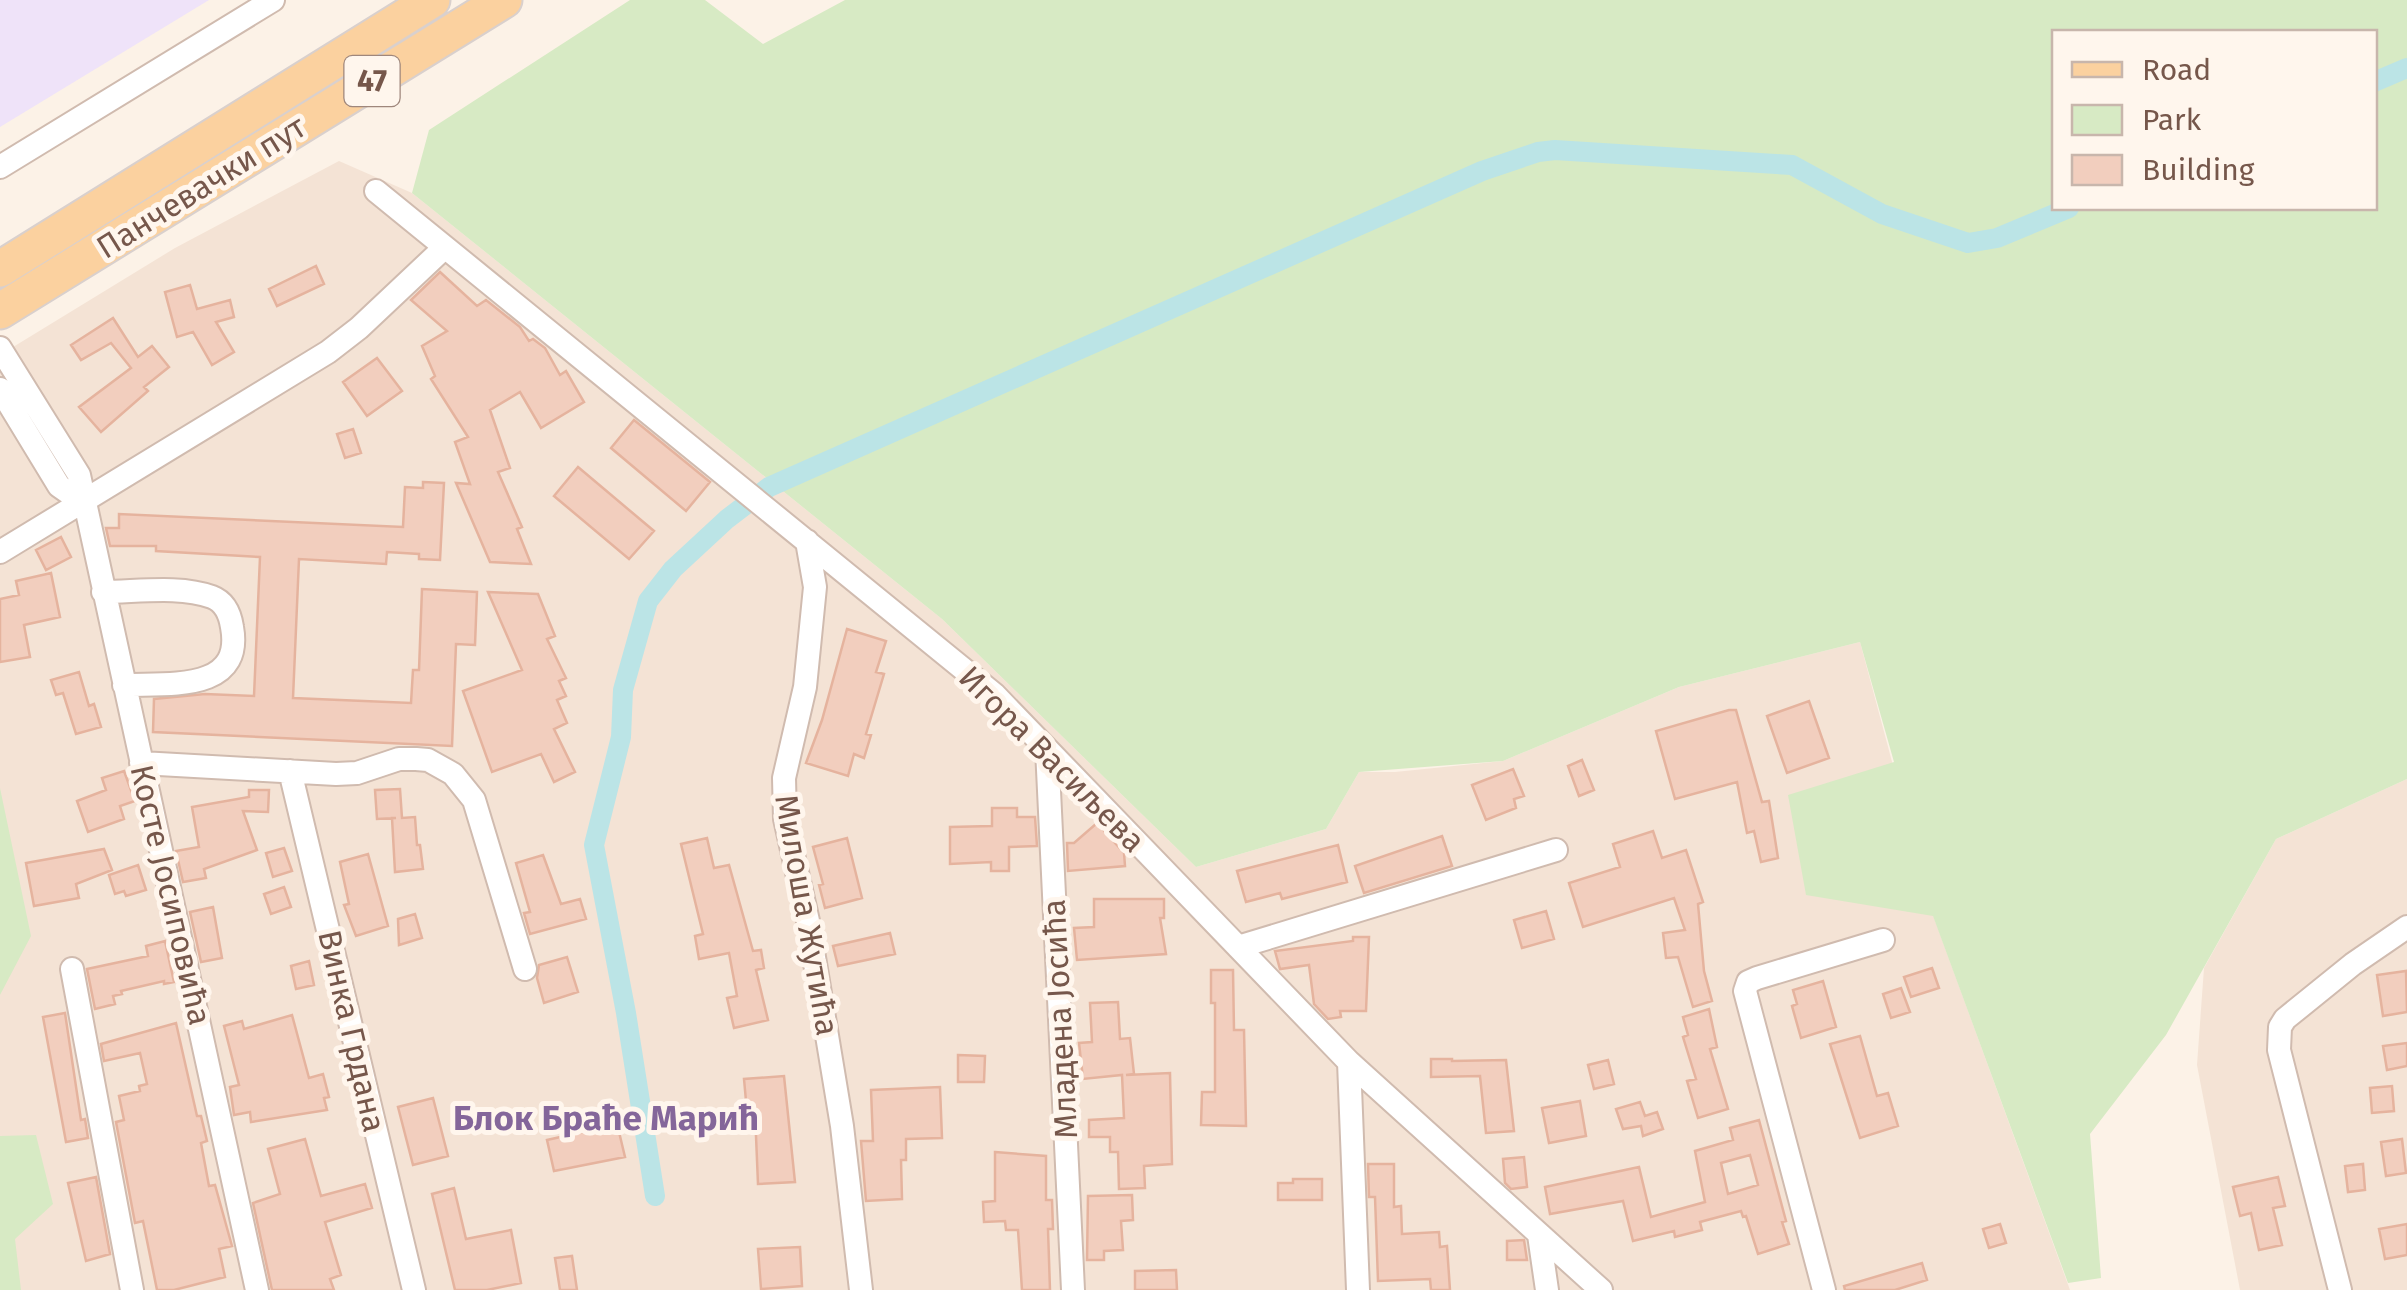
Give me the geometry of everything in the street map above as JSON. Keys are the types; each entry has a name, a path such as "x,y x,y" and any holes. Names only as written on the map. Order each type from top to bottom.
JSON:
{"main road":[{"name":"Панчевачки пут","path":"0,269 432,0"},
{"name":"Панчевачки пут","path":"0,310 504,0"}],"street":[{"path":"0,167 273,0"},
{"name":"Игора Васиљева","path":"376,191 994,694 1349,1062 1600,1290"},
{"path":"0,552 328,352 444,248"},
{"name":"Косте Јосиповића","path":"0,348 78,475 258,1290"},
{"path":"0,390 59,486 82,502"},
{"name":"Милоша Жутића","path":"808,541 814,587 805,687 784,778 785,819 808,921 842,1126 861,1290"},
{"path":"103,592 182,592 213,597 226,607 232,623 235,646 230,662 216,674 191,682 124,685"},
{"name":"Младена Јосића","path":"1047,749 1073,1290"},
{"path":"141,762 356,773 399,759 428,760 454,774 474,800 525,968"},
{"name":"Винка Грдана","path":"290,771 414,1290"},
{"path":"1238,947 1556,850"},
{"path":"2340,1290 2279,1050 2280,1027 2353,964 2407,928"},
{"path":"1824,1290 1745,991 1748,982 1757,978 1883,940"},
{"path":"72,968 132,1290"},
{"path":"1349,1062 1358,1290"},
{"path":"1539,1235 1546,1290"}],"shaded area":[{"path":"0,0 209,0 0,127"},
{"path":"339,161 412,193 942,619 1196,867 1326,829 1359,772 1503,761 1679,687 1860,642 1933,915 2070,1290 0,1290 0,355 175,248"},
{"path":"2407,779 2407,1290 2240,1290 2197,1065 2204,968 2276,839"}],"green space":[{"path":"630,0 705,0 763,44 845,0 2407,0 2407,779 2276,839 2166,1035 2090,1134 2101,1278 2068,1283 1933,916 1806,895 1788,795 1894,762 1860,642 1679,687 1503,761 1359,772 1326,829 1196,867 942,619 412,193 429,130"},
{"path":"0,788 31,936 0,995"},
{"path":"36,1135 53,1204 15,1239 21,1290 0,1290 0,1136"}],"building":[{"path":"316,266 324,284 277,306 269,289"},
{"path":"440,272 477,306 486,300 520,327 529,341 533,339 545,348 560,375 566,371 584,402 541,428 520,392 490,410 510,468 498,472 522,527 517,529 531,564 490,562 456,483 470,484 455,442 468,437 431,379 435,376 422,346 447,331 411,300"},
{"path":"190,285 197,309 230,300 234,317 216,322 234,352 212,365 193,332 177,337 165,292"},
{"path":"113,318 138,357 152,346 169,367 101,432 79,407 131,368 111,343 81,360 71,345"},
{"path":"377,358 402,391 367,416 343,382"},
{"path":"634,420 710,482 686,511 611,448"},
{"path":"353,429 361,453 345,458 337,434"},
{"path":"578,467 654,531 629,559 554,496"},
{"path":"423,482 444,483 440,560 387,552 386,564 299,559 293,698 411,703 413,670 419,670 422,589 477,592 475,645 456,644 452,746 153,732 154,699 205,694 254,696 260,557 156,551 156,546 110,546 106,528 119,528 119,514 403,527 405,487 423,488"},
{"path":"61,537 71,557 46,570 36,550"},
{"path":"51,573 60,617 24,625 30,657 0,662 0,599 19,595 16,581"},
{"path":"488,592 538,594 555,636 547,639 566,678 559,681 566,696 557,700 567,723 554,729 575,772 554,782 541,754 492,772 463,691 522,670"},
{"path":"847,629 886,641 876,672 884,674 866,734 871,735 864,758 854,754 848,776 806,763"},
{"path":"79,672 89,706 94,704 101,727 76,734 63,693 56,695 51,680"},
{"path":"1809,701 1829,758 1787,773 1767,716"},
{"path":"1736,710 1762,802 1769,801 1778,858 1761,862 1754,831 1747,833 1737,782 1675,799 1656,731"},
{"path":"1582,760 1594,790 1579,796 1568,766"},
{"path":"1513,769 1524,796 1514,799 1516,808 1486,820 1472,785"},
{"path":"124,771 135,801 120,806 124,819 88,832 77,801 106,790 102,778"},
{"path":"400,789 402,818 415,817 423,869 395,872 392,818 377,819 375,790"},
{"path":"249,790 269,790 268,812 243,811 257,850 204,869 206,878 183,882 176,851 199,847 192,807 249,797"},
{"path":"992,808 1017,808 1017,817 1035,817 1037,846 1009,847 1009,871 991,871 991,862 950,864 950,827 992,826"},
{"path":"1097,823 1124,853 1125,866 1068,871 1067,843 1074,843"},
{"path":"1653,831 1662,858 1686,850 1703,902 1698,904 1704,971 1712,1001 1693,1007 1678,957 1666,958 1663,933 1685,930 1674,898 1583,927 1569,883 1620,867 1613,844"},
{"path":"1442,836 1452,866 1364,893 1355,866"},
{"path":"707,838 714,868 729,865 753,951 761,950 764,968 756,970 768,1020 734,1028 727,998 737,996 729,953 699,959 695,936 703,934 681,844"},
{"path":"847,838 862,898 825,908 813,847"},
{"path":"1338,845 1347,882 1282,899 1280,893 1246,902 1237,871"},
{"path":"284,848 292,871 273,877 266,853"},
{"path":"104,849 112,870 76,884 79,898 34,906 26,863"},
{"path":"368,854 388,926 356,936 344,905 349,904 340,862"},
{"path":"543,855 561,904 580,899 586,919 530,934 524,913 530,912 516,863"},
{"path":"138,865 146,890 126,896 124,891 115,894 109,875"},
{"path":"284,887 291,907 271,914 264,894"},
{"path":"1094,899 1164,899 1164,918 1160,918 1166,954 1077,960 1074,928 1094,927"},
{"path":"213,907 222,958 201,962 190,912"},
{"path":"1546,911 1554,939 1522,948 1514,920"},
{"path":"415,914 422,938 399,945 398,919"},
{"path":"890,933 895,954 838,966 833,946"},
{"path":"1353,937 1369,937 1366,1011 1340,1011 1341,1017 1328,1019 1314,1004 1309,965 1280,969 1275,951 1353,941"},
{"path":"165,941 174,982 121,991 122,994 113,996 115,1004 95,1009 87,969 148,956 146,946"},
{"path":"567,957 578,992 544,1003 537,978 539,965"},
{"path":"309,961 314,985 296,989 291,966"},
{"path":"1932,968 1939,988 1911,997 1904,977"},
{"path":"1211,970 1233,970 1234,1030 1244,1030 1246,1126 1201,1125 1202,1092 1215,1092"},
{"path":"2406,971 2407,1012 2383,1016 2377,975"},
{"path":"1823,981 1836,1027 1801,1038 1792,1006 1797,1004 1793,990"},
{"path":"1901,988 1910,1012 1891,1018 1883,994"},
{"path":"1118,1002 1120,1039 1130,1038 1134,1074 1126,1075 1170,1073 1172,1164 1144,1166 1145,1188 1119,1189 1118,1152 1110,1152 1110,1137 1089,1137 1089,1120 1124,1118 1122,1075 1083,1079 1079,1043 1092,1042 1090,1003"},
{"path":"1709,1009 1717,1047 1710,1049 1728,1109 1698,1118 1687,1081 1696,1079 1683,1037 1688,1035 1683,1017"},
{"path":"65,1013 81,1120 85,1119 88,1138 66,1142 43,1017"},
{"path":"292,1015 309,1078 323,1074 329,1097 324,1098 327,1110 251,1122 250,1112 234,1115 230,1087 239,1085 224,1026 242,1021 244,1029"},
{"path":"176,1023 197,1116 201,1116 207,1141 201,1143 209,1186 215,1185 232,1246 219,1249 225,1277 174,1290 157,1290 143,1221 135,1223 116,1122 124,1120 119,1096 140,1091 139,1086 147,1084 140,1053 104,1061 101,1044"},
{"path":"1860,1036 1877,1096 1888,1093 1898,1126 1860,1138 1830,1044"},
{"path":"2407,1043 2407,1066 2387,1070 2383,1046"},
{"path":"958,1055 985,1056 984,1082 958,1082"},
{"path":"1431,1059 1506,1060 1514,1131 1486,1133 1480,1076 1431,1077"},
{"path":"1608,1060 1614,1084 1594,1089 1588,1065"},
{"path":"784,1076 795,1182 758,1184 755,1112 747,1112 744,1079"},
{"path":"2392,1086 2394,1111 2372,1113 2370,1088"},
{"path":"940,1087 942,1138 906,1139 906,1160 901,1160 902,1199 866,1201 861,1141 873,1141 871,1090"},
{"path":"433,1098 448,1156 413,1165 398,1107"},
{"path":"1580,1101 1586,1136 1549,1143 1542,1108"},
{"path":"1640,1102 1645,1116 1657,1112 1663,1129 1643,1136 1641,1126 1623,1129 1616,1109"},
{"path":"614,1111 625,1157 554,1171 547,1140 587,1131 586,1127 601,1124 599,1114"},
{"path":"1759,1120 1789,1244 1758,1254 1741,1211 1700,1222 1702,1230 1675,1237 1674,1231 1633,1241 1623,1201 1550,1214 1545,1187 1639,1167 1651,1217 1705,1202 1695,1151 1733,1140 1730,1128","holes":["1750,1155 1758,1185 1728,1194 1721,1163"]},
{"path":"305,1139 321,1196 365,1184 372,1208 325,1222 341,1275 330,1279 334,1290 272,1290 253,1203 280,1194 268,1149"},
{"path":"2402,1139 2406,1173 2386,1176 2381,1142"},
{"path":"995,1152 1046,1156 1046,1200 1052,1200 1053,1229 1048,1229 1050,1290 1022,1290 1018,1230 1006,1230 1005,1221 984,1222 983,1202 995,1201"},
{"path":"1524,1157 1527,1187 1511,1189 1505,1183 1503,1159"},
{"path":"1368,1164 1394,1164 1394,1207 1401,1206 1402,1234 1439,1232 1440,1247 1447,1246 1450,1290 1431,1290 1430,1279 1378,1281 1375,1197 1369,1197"},
{"path":"2363,1164 2365,1190 2348,1192 2345,1166"},
{"path":"96,1177 110,1254 86,1261 68,1183"},
{"path":"2278,1177 2285,1206 2273,1208 2282,1245 2259,1250 2251,1213 2240,1216 2233,1187"},
{"path":"1293,1179 1322,1179 1322,1200 1278,1200 1278,1183 1293,1183"},
{"path":"454,1188 466,1239 511,1230 521,1283 487,1290 455,1290 432,1194"},
{"path":"1132,1195 1133,1220 1121,1221 1123,1250 1104,1251 1104,1260 1087,1260 1088,1196"},
{"path":"2000,1224 2006,1243 1989,1248 1983,1229"},
{"path":"2407,1224 2407,1255 2385,1259 2379,1229"},
{"path":"1524,1240 1527,1260 1507,1260 1507,1241"},
{"path":"800,1247 802,1286 761,1289 758,1249"},
{"path":"572,1256 577,1290 560,1290 555,1258"},
{"path":"1922,1263 1927,1280 1895,1290 1845,1290 1844,1286"},
{"path":"1176,1270 1177,1290 1135,1290 1135,1271"}],"waterway":[{"path":"2377,81 2407,68"},
{"path":"655,1196 594,845 621,737 623,690 648,601 673,569 769,487 1482,171 1538,152 1792,165 1882,214 1968,243 1997,238 2064,210"}],"district":[{"name":"Блок Браће Марић","path":"606,1118"}]}
